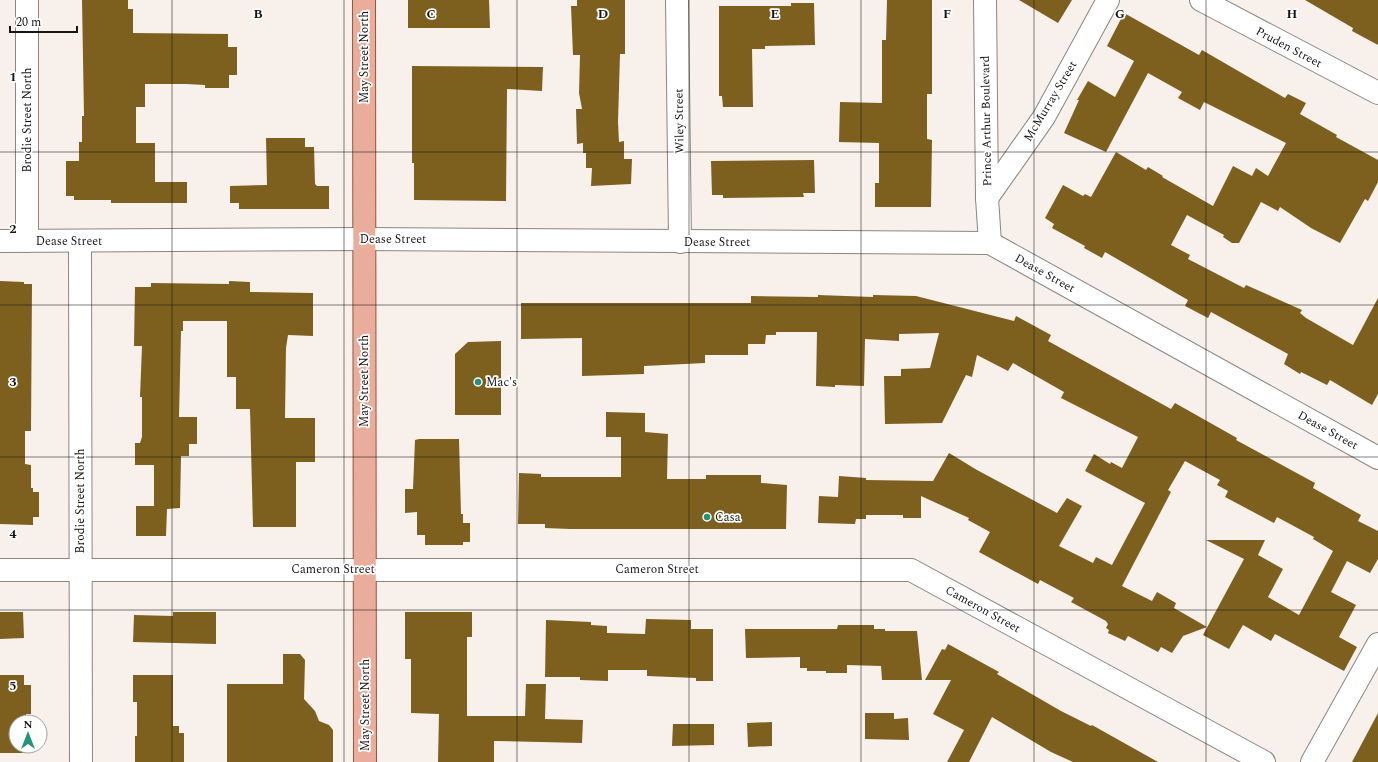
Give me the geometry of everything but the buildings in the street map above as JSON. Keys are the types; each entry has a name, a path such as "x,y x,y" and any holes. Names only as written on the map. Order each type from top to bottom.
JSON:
{"main road":[{"name":"May Street North","path":"364,0 365,762"}],"street":[{"name":"Brodie Street North","path":"27,0 27,241"},
{"name":"Wiley Street","path":"677,0 680,242"},
{"name":"Prince Arthur Boulevard","path":"985,0 987,198 990,243"},
{"name":"McMurray Street","path":"987,198 1044,117 1108,0"},
{"name":"Pruden Street","path":"1201,0 1378,93"},
{"name":"Dease Street","path":"0,241 364,239 990,243 1378,458"},
{"name":"Brodie Street North","path":"80,241 81,762"},
{"name":"Cameron Street","path":"0,570 910,570 1264,762"},
{"path":"1312,762 1378,644"}],"place":[{"name":"Mac's","path":"478,382"},
{"name":"Casa","path":"707,517"}]}
